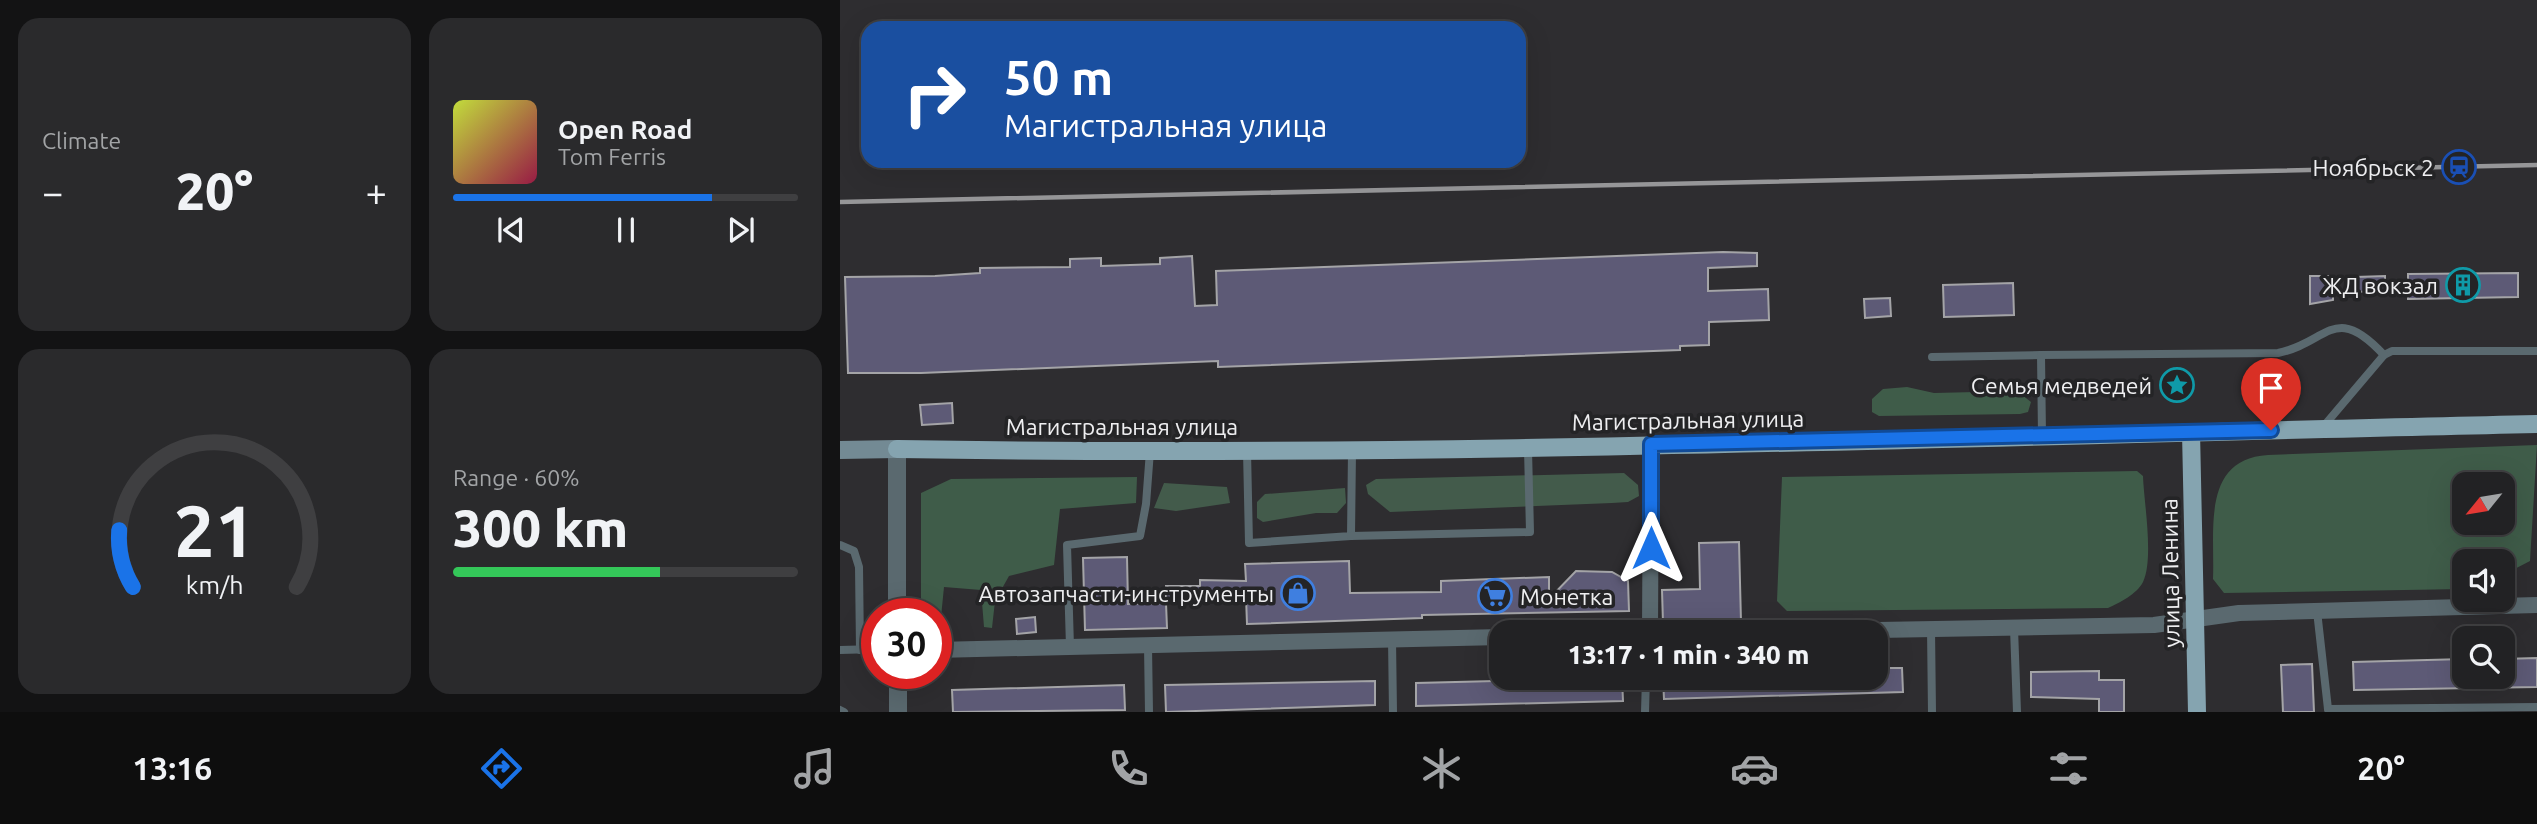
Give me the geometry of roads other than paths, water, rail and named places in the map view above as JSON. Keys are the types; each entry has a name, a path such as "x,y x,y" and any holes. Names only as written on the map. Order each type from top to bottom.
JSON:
{"main road":[{"name":"Магистральная улица","path":"840,450 1528,449 2537,424"},
{"name":"улица Ленина","path":"2191,432 2197,712"}],"street":[{"path":"1650,620 1651,444"},
{"path":"897,449 897,598"},
{"path":"1888,630 2154,625 2226,614 2537,605"},
{"path":"952,650 1489,637"},
{"path":"898,689 898,712"}],"lane":[{"path":"1932,357 2278,353 2289,351 2327,330 2364,332 2384,355"},
{"path":"2322,429 2384,355 2392,351 2537,351"},
{"path":"2040,355 2042,436"},
{"path":"1247,451 1249,543 1351,536 1530,531 1528,449"},
{"path":"1070,647 1067,545 1140,536 1146,504 1150,451"},
{"path":"1351,536 1352,451"},
{"path":"840,545 854,551 859,567 860,650 840,650"},
{"path":"2316,610 2319,650 2329,710 2537,707"},
{"path":"2014,628 2017,712"},
{"path":"1931,629 1932,712"},
{"path":"1392,639 1392,712"},
{"path":"1148,646 1149,712"},
{"path":"1644,712 1645,690"}],"railway":[{"path":"840,202 2537,165"}],"place":[{"name":"Ноябрьск 2","path":"2459,167"},
{"name":"ЖД вокзал","path":"2463,285"},
{"name":"Семья медведей","path":"2177,385"},
{"name":"Автозапчасти-инструменты","path":"1298,593"},
{"name":"Монетка","path":"1495,596"}]}
